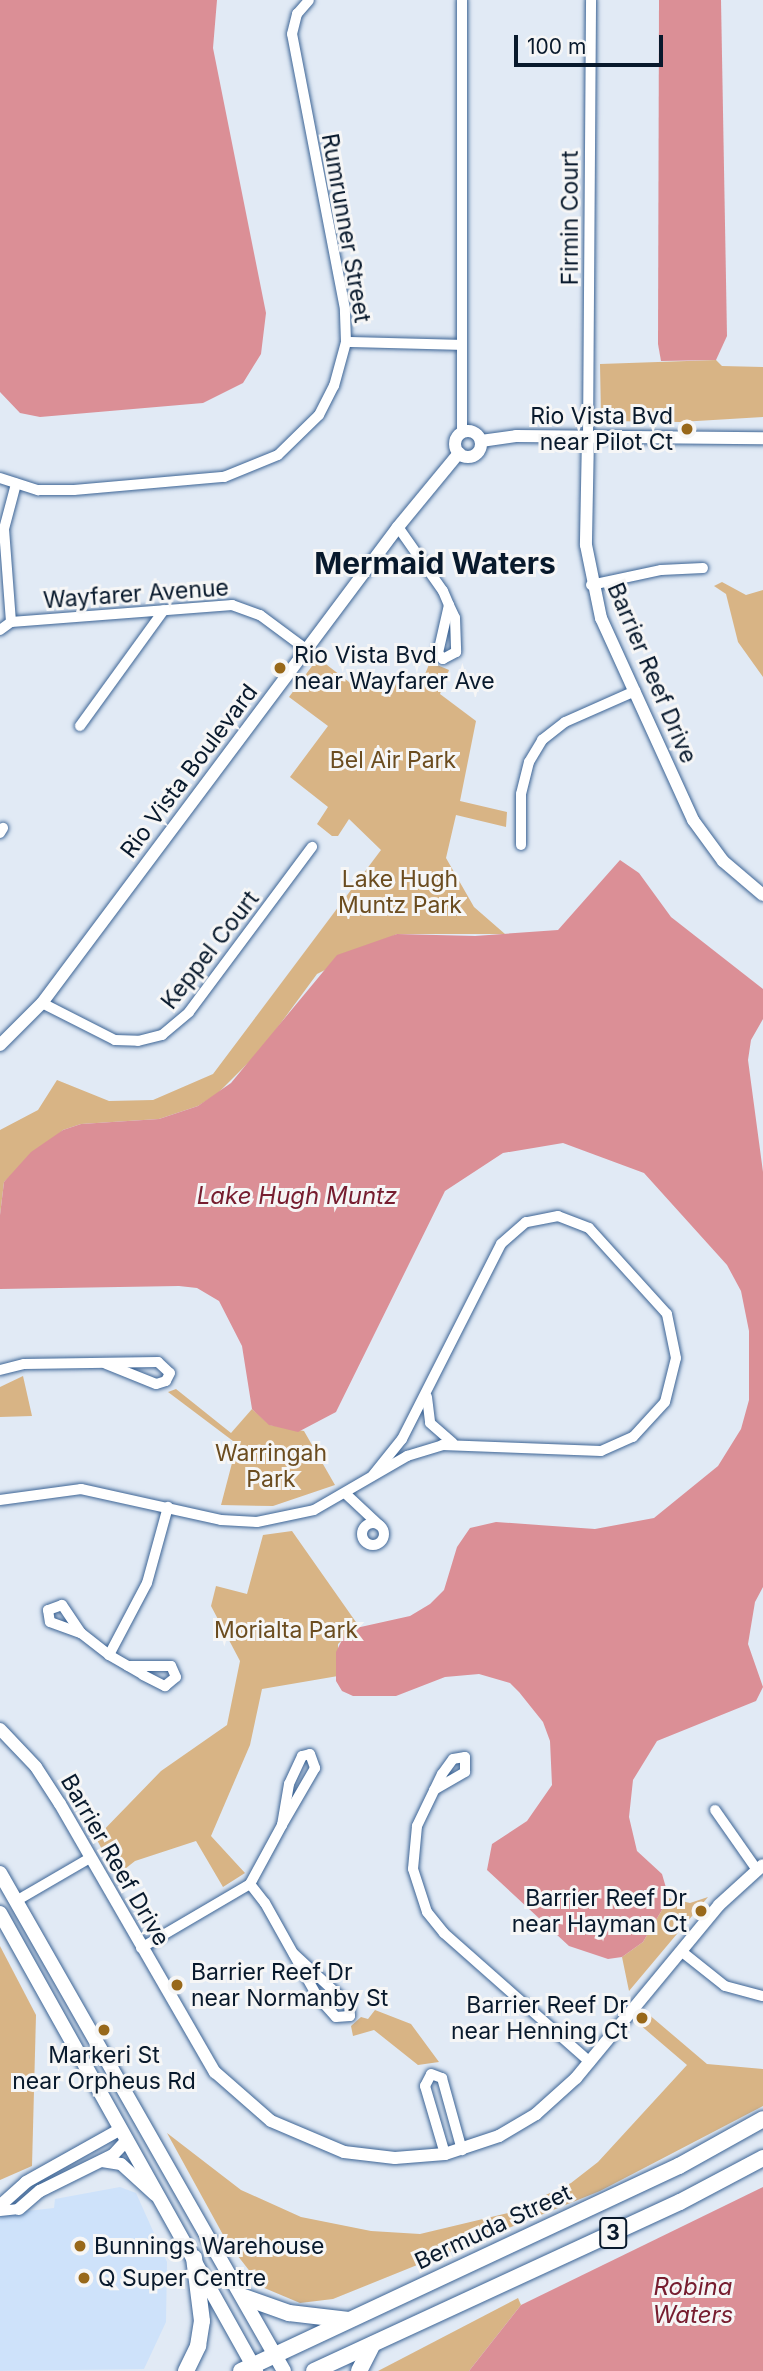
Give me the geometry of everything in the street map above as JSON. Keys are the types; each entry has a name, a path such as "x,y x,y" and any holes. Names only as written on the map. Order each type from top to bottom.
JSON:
{"main road":[{"path":"0,1873 138,2120 244,2297 284,2371"},
{"path":"0,1913 194,2258 250,2369"},
{"name":"Bermuda Street","path":"250,2369 679,2166 763,2119"},
{"path":"124,2134 138,2120"},
{"name":"3","path":"314,2371 680,2202 763,2158"},
{"path":"186,2371 195,2354 202,2321 194,2258"},
{"path":"244,2297 289,2313 349,2320"},
{"path":"359,2371 373,2344"}],"street":[{"name":"Rumrunner Street","path":"0,478 16,484 74,490 224,477 250,469 278,455 319,415 334,386 346,342 345,309 292,34 298,14 309,0"},
{"path":"461,0 462,432 456,441 459,453 472,456 481,442"},
{"name":"Firmin Court","path":"588,436 591,0"},
{"path":"346,342 460,345"},
{"path":"462,432 475,433 481,442"},
{"path":"481,442 588,436 763,438"},
{"name":"Barrier Reef Drive","path":"588,436 586,545 592,585 635,691 703,835 732,870 763,895"},
{"name":"Rio Vista Boulevard","path":"0,1045 42,1003 398,527 459,453"},
{"path":"0,630 10,622 4,528 16,484"},
{"path":"398,527 449,605"},
{"path":"592,585 661,570 703,569"},
{"name":"Wayfarer Avenue","path":"10,622 164,610 244,607 306,649"},
{"path":"80,726 164,610"},
{"path":"521,845 521,794 529,762 542,740 565,722 635,691"},
{"name":"Keppel Court","path":"42,1003 115,1040 138,1041 162,1035 189,1012 312,847"},
{"path":"0,1500 81,1489 221,1520 257,1522 314,1510 424,1449 457,1444 586,1453 633,1437 656,1417 671,1391 675,1341 667,1314 589,1228 558,1216 536,1218 516,1227 501,1244 428,1391 395,1450 373,1475"},
{"path":"0,1370 24,1364 158,1362 170,1373 166,1381 156,1384 106,1364"},
{"path":"428,1391 429,1423 441,1437 457,1444"},
{"path":"346,1494 358,1510 382,1527 384,1535 380,1542 367,1543 362,1536 358,1510"},
{"path":"109,1655 148,1583 168,1507"},
{"path":"362,1536 368,1525 382,1527"},
{"path":"80,1633 128,1666"},
{"name":"Barrier Reef Drive","path":"0,1729 36,1767 201,2054 228,2087 256,2111 297,2135 344,2152 396,2158 445,2154 499,2136 536,2114 590,2062 730,1892 760,1867"},
{"path":"141,1948 250,1884 315,1768 310,1754 302,1756 289,1784 282,1825"},
{"path":"434,1790 421,1812 413,1842 413,1869 427,1912 444,1933 590,2062"},
{"path":"715,1810 760,1867"},
{"path":"16,1901 89,1857"},
{"path":"250,1884 321,2002 340,2019 350,2016 349,2005 294,1954"},
{"path":"681,1951 725,1986 763,1996"},
{"path":"445,2154 425,2086 431,2074 442,2078 462,2150"},
{"path":"1,2205 26,2182 124,2134"},
{"path":"1,2205 19,2209 37,2193 96,2165 124,2134"},
{"path":"67,2160 125,2167 163,2203"}],"shaded area":[{"name":"Q Super Centre","path":"120,2187 136,2193 167,2262 166,2322 144,2369 0,2371 0,2214 54,2208 55,2199"}],"green space":[{"path":"716,360 722,366 763,367 763,417 680,422 606,421 601,416 600,364"},
{"path":"722,582 746,595 763,590 763,677 738,642 726,594 714,586"},
{"path":"318,658 358,689 365,680 423,679 430,662 449,670 440,694 476,721 460,801 507,812 506,827 456,815 446,858 474,907 505,934 397,934 317,974 261,1050 217,1094 198,1106 159,1119 81,1124 63,1130 4,1182 0,1215 0,1130 38,1110 57,1080 109,1101 153,1100 213,1074 381,850 349,819 338,836 332,836 317,824 328,807 290,777 328,726 289,697"},
{"path":"23,1376 32,1416 0,1417 0,1387"},
{"name":"Warringah Park","path":"176,1389 231,1433 252,1409 270,1425 304,1431 335,1485 273,1506 221,1505 237,1444 168,1392"},
{"name":"Morialta Park","path":"292,1531 358,1625 338,1644 338,1676 262,1689 250,1745 211,1836 245,1873 223,1887 196,1841 135,1861 116,1876 96,1838 161,1771 227,1725 240,1661 211,1606 216,1586 247,1594 263,1535"},
{"path":"708,1897 629,1991 622,1957 643,1942 669,1898 690,1903"},
{"path":"0,1946 36,2015 32,2166 0,2180"},
{"path":"375,2010 411,2024 439,2062 418,2065 374,2030 353,2036 351,2026 361,2017 368,2019"},
{"path":"647,2013 707,2064 763,2069 763,2106 600,2191 333,2299 300,2303 262,2287 227,2242 167,2133 241,2190 301,2217 371,2231 420,2234 508,2213 571,2183 598,2162 687,2065 639,2024"},
{"path":"518,2298 521,2305 469,2371 378,2371"}],"water":[{"path":"0,0 217,0 213,48 266,313 261,354 243,383 203,403 40,417 20,413 0,392"},
{"path":"659,0 721,0 727,336 716,360 661,361 658,344"},
{"name":"Lake Hugh Muntz","path":"620,860 639,873 671,917 763,989 763,1019 751,1040 748,1060 763,1172 763,1587 755,1602 748,1644 763,1687 756,1701 657,1741 633,1780 629,1817 637,1851 662,1874 669,1898 643,1942 622,1957 608,1959 569,1946 487,1870 492,1844 527,1821 552,1785 550,1741 543,1722 519,1692 510,1683 479,1674 445,1677 396,1696 353,1696 342,1691 336,1681 336,1652 347,1630 410,1616 430,1604 444,1590 457,1547 470,1528 496,1522 595,1529 654,1518 718,1466 741,1429 749,1400 749,1331 741,1291 727,1265 644,1173 563,1143 503,1153 445,1191 336,1412 298,1432 269,1425 252,1409 242,1346 219,1301 197,1288 0,1289 0,1215 4,1182 31,1152 63,1130 81,1124 159,1119 198,1106 231,1083 337,955 397,934 475,936 558,930"},
{"name":"Robina Waters","path":"763,2187 763,2371 469,2371 521,2305"}],"place":[{"name":"Rio Vista Bvd near Pilot Ct","path":"687,429"},
{"name":"Rio Vista Bvd near Wayfarer Ave","path":"280,668"},
{"name":"Barrier Reef Dr near Hayman Ct","path":"701,1911"},
{"name":"Barrier Reef Dr near Normanby St","path":"177,1985"},
{"name":"Barrier Reef Dr near Henning Ct","path":"642,2018"},
{"name":"Markeri St near Orpheus Rd","path":"104,2030"},
{"name":"Bunnings Warehouse","path":"80,2246"},
{"name":"Q Super Centre","path":"84,2278"}],"district":[{"name":"Mermaid Waters","path":"435,563"}],"park label":[{"name":"Bel Air Park","path":"393,760"},
{"name":"Lake Hugh Muntz Park","path":"400,892"}]}
